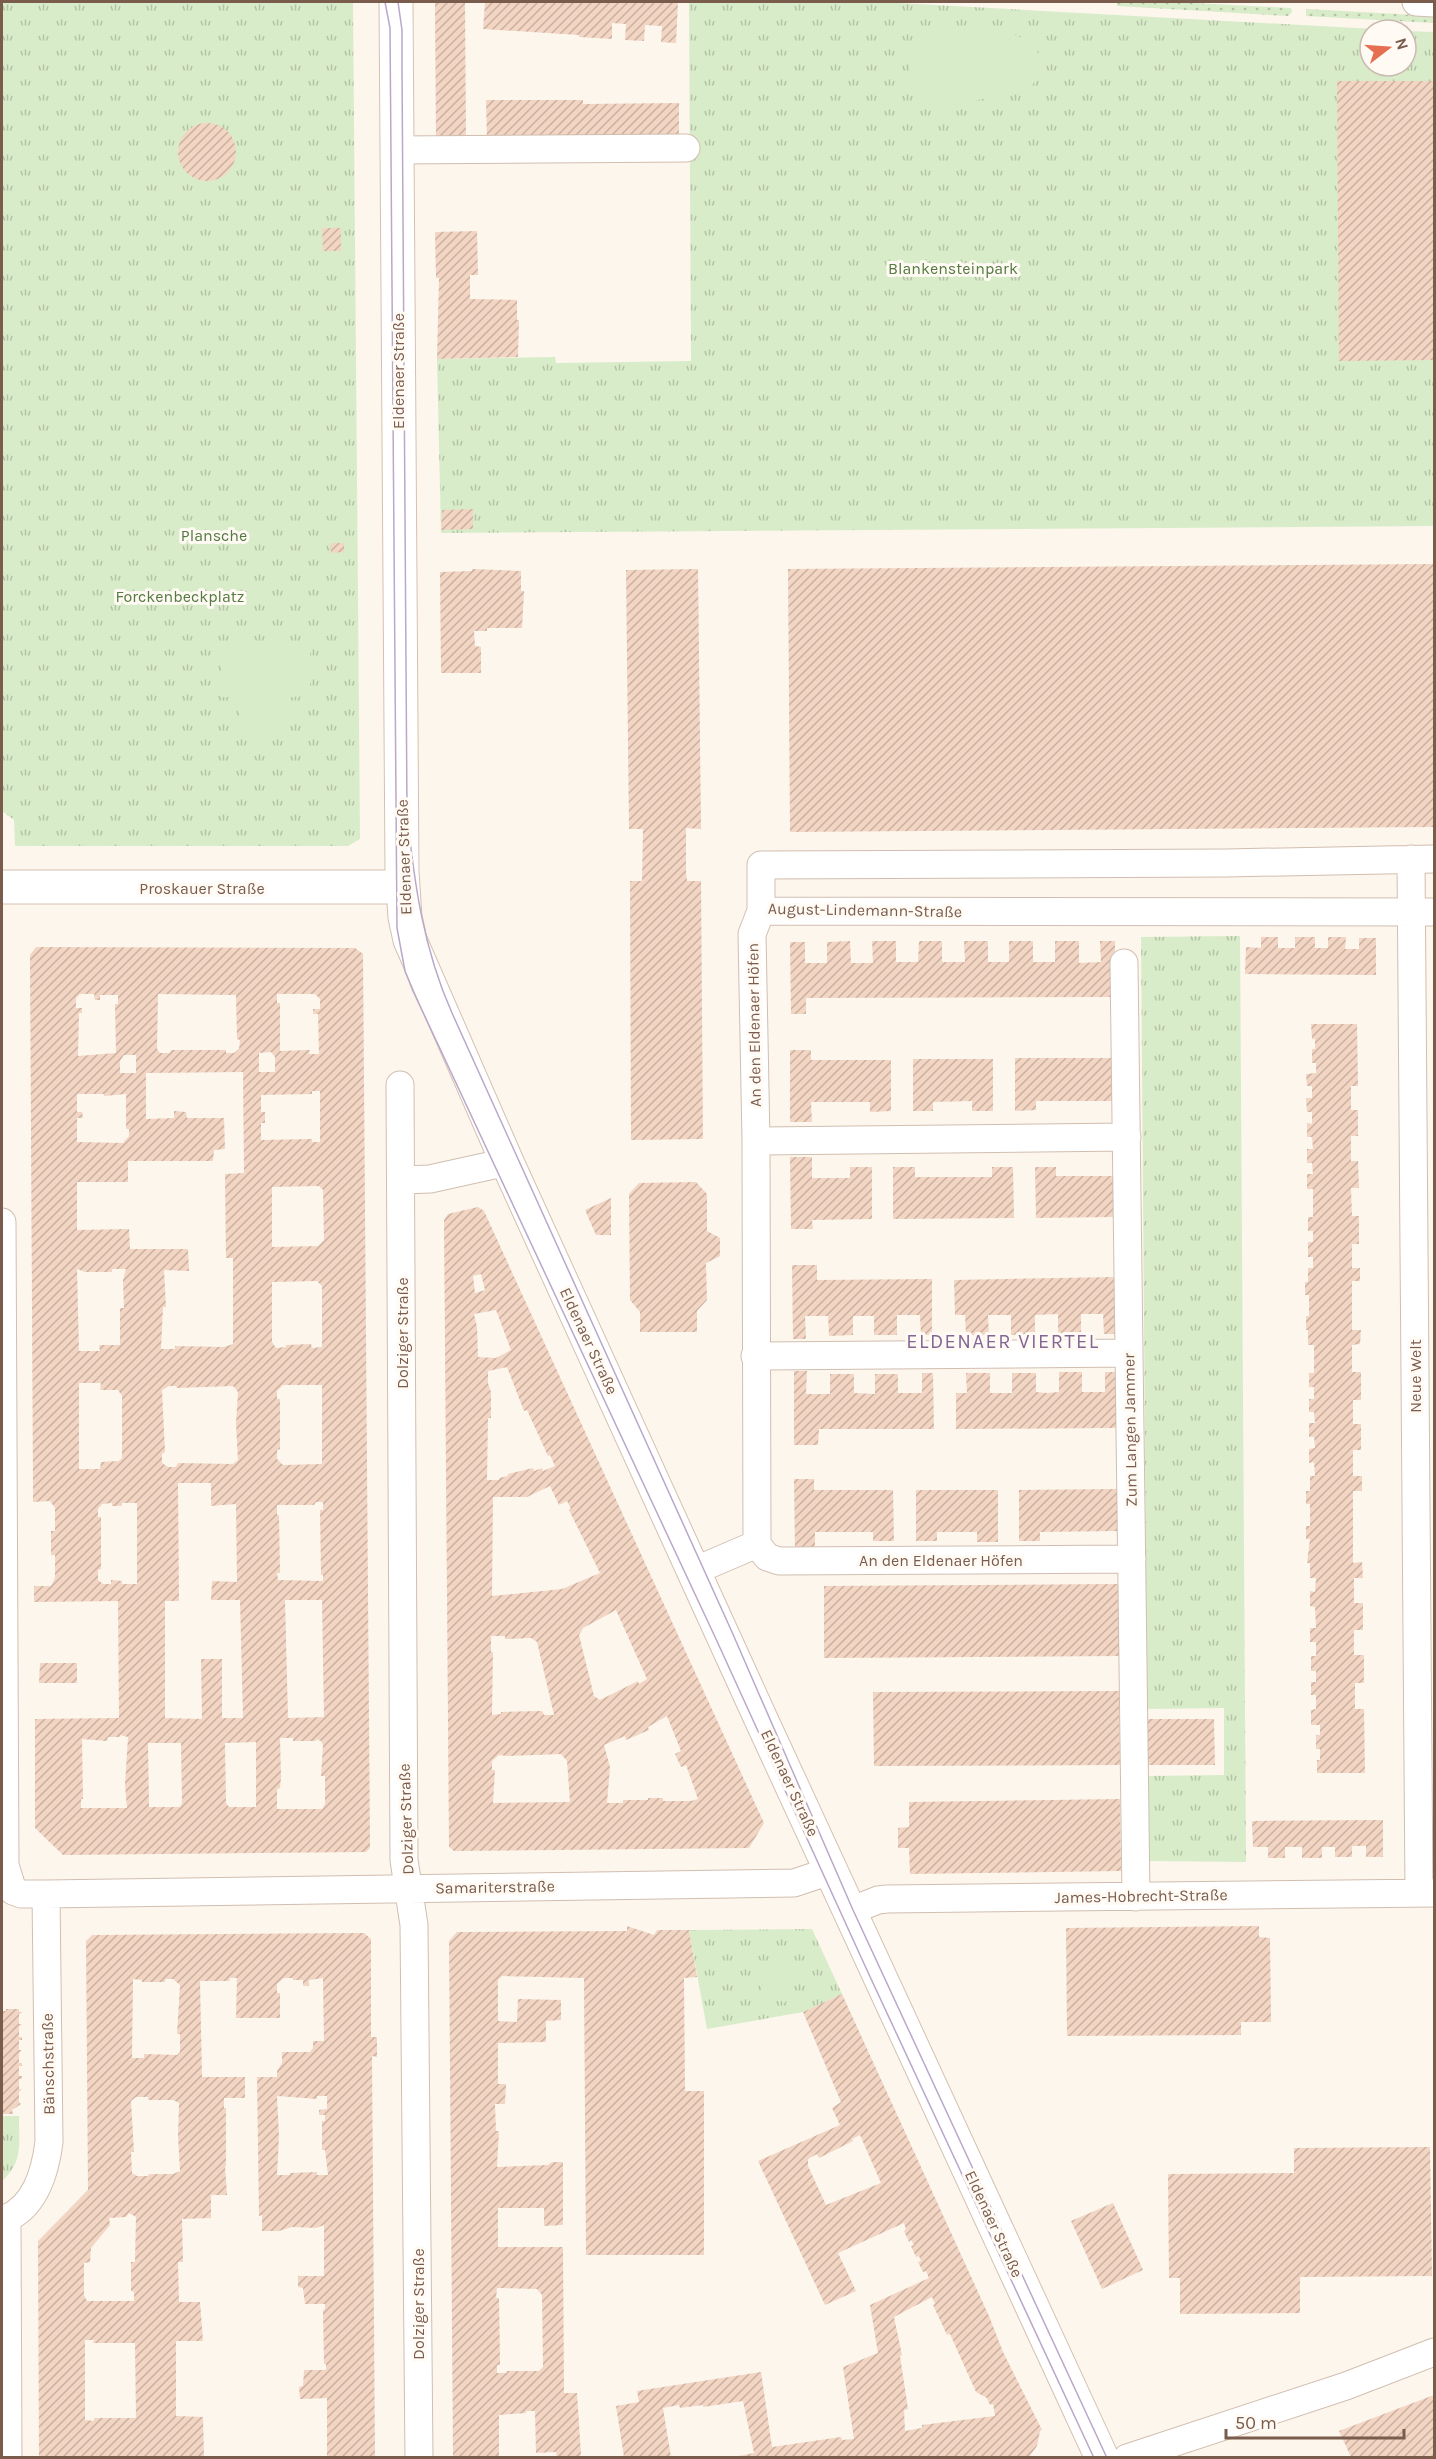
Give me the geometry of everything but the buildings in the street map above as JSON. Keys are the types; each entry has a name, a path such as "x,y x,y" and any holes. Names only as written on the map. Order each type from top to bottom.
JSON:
{"street":[{"name":"Eldenaer Straße","path":"396,2 403,887 410,940 507,1162 830,1871 1102,2457"},
{"path":"1416,2 1434,3"},
{"path":"397,150 686,148"},
{"name":"August-Lindemann-Straße","path":"1423,859 1226,863 762,865 761,911 1423,912"},
{"name":"Neue Welt","path":"1423,859 1426,1893"},
{"name":"Proskauer Straße","path":"2,887 403,887"},
{"name":"An den Eldenaer Höfen","path":"761,911 752,934 756,1141 757,1544 767,1557 779,1561 1132,1559"},
{"name":"Zum Langen Jammer","path":"1124,963 1136,1897"},
{"name":"Dolziger Straße","path":"400,1085 404,1860 414,1925 419,2457"},
{"path":"756,1141 1126,1137"},
{"path":"402,1180 430,1179 507,1162"},
{"name":"Samariterstraße","path":"2,1222 5,1865 13,1891 21,1894 46,1894 794,1883 830,1871"},
{"path":"755,1356 1129,1353"},
{"path":"694,1571 757,1544"},
{"name":"James-Hobrecht-Straße","path":"850,1911 887,1899 1426,1893"},
{"name":"Bänschstraße","path":"8,2457 4,2219 21,2209 37,2190 45,2169 49,2142 46,1894"},
{"path":"1127,2457 1346,2386 1434,2352"}],"green space":[{"name":"Forckenbeckplatz","path":"2,2 353,2 360,839 348,846 15,846 14,820 2,811"},
{"name":"Blankensteinpark","path":"689,2 881,2 1358,28 1358,78 1418,78 1418,31 1434,32 1434,526 441,533 437,359 555,357 556,363 691,361"},
{"path":"1117,2 1173,2 1291,8 1292,12 1288,16 1117,6"},
{"path":"1306,9 1434,16 1434,23 1418,22 1418,18 1358,19 1306,16"},
{"path":"947,26 1004,32 1030,43 1037,52 1040,64 1035,81 1031,86 1019,92 966,102 944,103 925,97 917,89 912,79 908,61 909,43 918,35"},
{"path":"221,644 310,645 310,696 291,697 290,733 239,732 240,697 221,697"},
{"path":"1240,936 1246,1862 1148,1861 1147,1776 1224,1775 1224,1708 1147,1709 1141,937"},
{"path":"812,1929 842,1994 803,2012 707,2029 689,1930"},
{"path":"776,1955 801,1966 785,2003 760,1991"},
{"path":"2,2116 19,2116 19,2137 17,2160 2,2181"}],"tram line":[{"path":"385,2 390,28 397,928 405,971 1094,2458"},
{"path":"398,2 402,30 407,812 421,914 434,964 452,1013 732,1632 853,1910 1107,2458"}],"district":[{"name":"ELDENAER VIERTEL","path":"1003,1341"}],"park label":[{"name":"Plansche","path":"214,535"}]}
